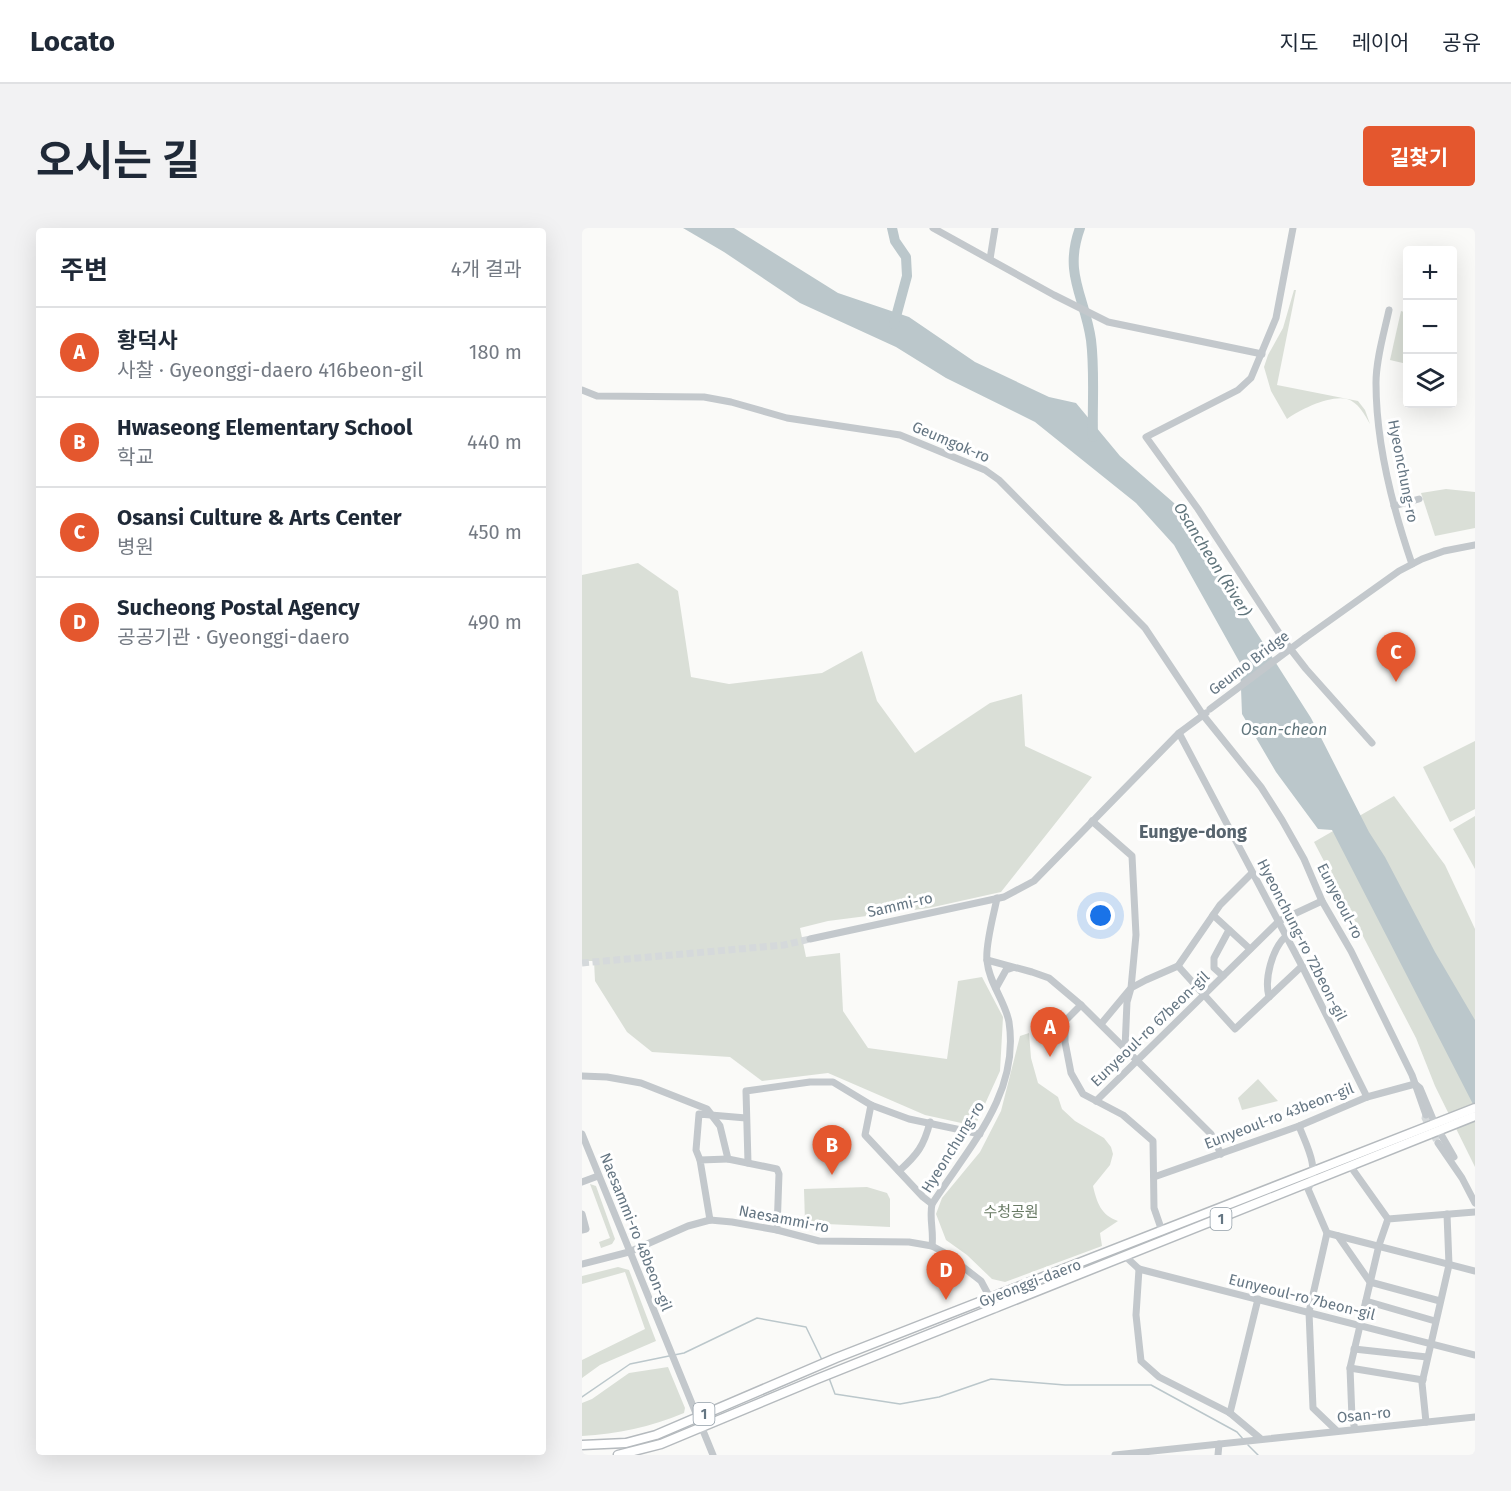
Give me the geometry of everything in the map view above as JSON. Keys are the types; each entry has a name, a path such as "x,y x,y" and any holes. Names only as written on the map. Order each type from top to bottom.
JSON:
{"main road":[{"name":"Gyeonggi-daero","path":"618,1455 662,1444 817,1379 1350,1167 1475,1108"},
{"name":"Gyeonggi-daero","path":"582,1445 626,1443 656,1435 836,1358 1312,1172 1440,1126 1475,1116"}],"street":[{"path":"933,228 1108,322 1262,354"},
{"path":"990,259 995,228"},
{"path":"1293,228 1276,318 1251,378 1238,390 1146,437 1198,509 1285,642 1372,743"},
{"name":"Hyeonchung-ro","path":"1389,310 1376,381 1379,429 1394,506 1412,564"},
{"name":"Geumgok-ro","path":"582,390 597,396 704,397 787,418 900,435 985,470 999,480 1145,628 1203,716"},
{"path":"1394,506 1419,499"},
{"name":"Geumo Bridge","path":"1203,716 1305,638 1412,564 1444,551 1475,545"},
{"path":"1203,716 1179,733 1034,881 1017,891 997,897 987,960 1049,978 1082,1005 1211,1134 1221,1154"},
{"name":"Eunyeoul-ro","path":"1203,716 1262,787 1304,859 1322,901 1351,951 1415,1084 1426,1115"},
{"name":"Hyeonchung-ro 72beon-gil","path":"1179,733 1279,921 1367,1097"},
{"path":"1092,821 1132,856 1136,935 1131,988 1127,1002 1125,1048"},
{"path":"1101,1024 1131,988 1178,966 1213,915 1252,873"},
{"name":"Sammi-ro","path":"810,939 997,897"},
{"name":"Eunyeoul-ro 67beon-gil","path":"1096,1101 1279,921 1322,901"},
{"path":"1213,915 1250,949"},
{"name":"Eunyeoul-ro 67beon-gil","path":"1223,976 1214,968 1214,958 1229,930"},
{"path":"1269,997 1267,988 1274,956 1279,943 1286,936"},
{"name":"Hyeonchung-ro","path":"932,1246 933,1233 930,1216 932,1204 981,1134 1006,1079 1010,1048 1009,1023 987,960"},
{"path":"1178,966 1235,1029 1302,966"},
{"path":"996,988 1005,970 1014,967"},
{"path":"1082,1005 1065,1021 1065,1042 1071,1073 1083,1094 1123,1115 1153,1141 1154,1208 1162,1231"},
{"path":"582,1076 606,1077 641,1083 698,1106 713,1115 720,1126 728,1160"},
{"path":"748,1163 746,1091 810,1082 833,1082 871,1106 909,1119 981,1134"},
{"path":"1415,1084 1420,1088 1440,1126 1461,1170 1462,1178"},
{"name":"Eunyeoul-ro 43beon-gil","path":"1154,1178 1299,1126 1367,1097 1415,1084"},
{"path":"871,1106 865,1136 922,1197 932,1204"},
{"path":"710,1220 700,1160 696,1150 699,1114 746,1118"},
{"path":"899,1171 916,1156 926,1141 930,1122"},
{"path":"1299,1126 1314,1164 1312,1182 1308,1189 1327,1233 1309,1312 1313,1408 1338,1431"},
{"name":"Naesammi-ro 48beon-gil","path":"582,1134 702,1427"},
{"path":"1438,1143 1462,1178 1475,1203"},
{"path":"700,1160 728,1160 777,1169 779,1174 777,1230"},
{"path":"1350,1167 1388,1219"},
{"path":"582,1182 598,1176"},
{"path":"1388,1219 1475,1212"},
{"path":"582,1214 586,1229 582,1230"},
{"path":"1426,1422 1423,1380 1449,1265 1447,1214"},
{"path":"1355,1429 1352,1418 1350,1368 1379,1245 1388,1219"},
{"name":"Naesammi-ro","path":"582,1264 629,1252 688,1226 710,1220 777,1230 797,1237 826,1242 909,1242 932,1246 945,1253 981,1281 996,1309"},
{"path":"1327,1233 1475,1271"},
{"path":"1338,1236 1370,1282 1440,1301"},
{"name":"Eunyeoul-ro 7beon-gil","path":"1126,1257 1139,1269 1475,1355"},
{"path":"1139,1269 1136,1316 1141,1362 1159,1377 1230,1413 1258,1439"},
{"path":"1230,1413 1258,1299"},
{"path":"1366,1301 1435,1321"},
{"path":"1354,1349 1427,1357"},
{"path":"1350,1368 1423,1380"},
{"name":"Osan-ro","path":"1219,1444 1475,1417"},
{"name":"1","path":"702,1427 713,1455"},
{"path":"1115,1455 1219,1444 1218,1455"}],"green space":[{"path":"1294,290 1296,290 1277,385 1358,401 1365,410 1370,424 1355,403 1340,398 1316,404 1287,419 1271,391 1264,367 1283,328"},
{"path":"1401,311 1403,312 1403,363 1390,360"},
{"path":"1446,489 1475,492 1475,528 1435,536 1421,493"},
{"path":"638,563 678,591 691,677 729,684 822,673 862,651 877,701 915,753 990,703 1022,694 1025,746 1092,777 1001,892 929,908 828,921 800,928 806,957 840,953 843,1011 868,1048 947,1059 958,981 982,977 1003,1017 1000,1071 975,1126 925,1115 828,1073 762,1081 730,1057 652,1052 627,1032 595,981 594,961 582,961 582,575"},
{"path":"1475,741 1475,809 1450,822 1423,767"},
{"path":"1394,796 1445,865 1475,929 1475,1167 1435,1086 1416,1038 1314,842"},
{"path":"1475,816 1475,869 1453,829"},
{"name":"수청공원","path":"1029,1033 1031,1058 1038,1083 1058,1097 1062,1109 1075,1121 1104,1138 1111,1147 1113,1154 1110,1165 1093,1186 1101,1208 1107,1215 1118,1221 1100,1233 1102,1246 1005,1282 992,1279 967,1255 946,1240 936,1214 942,1198 980,1152 1001,1111 1020,1036"},
{"path":"1258,1079 1278,1101 1242,1110 1238,1098"},
{"path":"590,1184 596,1186 615,1239 612,1244 601,1248 599,1242 610,1238"},
{"path":"867,1187 887,1193 890,1199 890,1227 805,1223 804,1189"},
{"path":"618,1267 629,1270 656,1341 600,1365 582,1378 582,1360 645,1329 625,1272 582,1284 582,1276"},
{"path":"668,1367 685,1408 684,1413 634,1429 582,1436 582,1403 592,1399 629,1373"}],"water":[{"name":"Osan-cheon","path":"683,228 734,228 838,293 909,317 975,362 1049,397 1076,403 1120,456 1174,503 1311,718 1369,832 1475,1020 1475,1108 1332,830 1318,829 1276,772 1242,714 1240,663 1174,545 1136,503 1035,422 946,378 896,347 800,303 724,252"}],"waterway":[{"path":"892,228 895,241 906,257 907,276 894,324"},
{"path":"1080,228 1075,244 1074,272 1091,340 1093,437"},
{"path":"674,1355 684,1353 757,1318 806,1327 822,1360"},
{"path":"582,1397 630,1364 669,1356"},
{"path":"829,1378 835,1394 900,1404 939,1397 991,1379 1065,1385 1151,1385 1237,1432 1243,1439"},
{"path":"1248,1445 1258,1455"}],"tunnel":[{"path":"582,963 784,945 810,939"},
{"path":"1426,1115 1425,1118 1438,1143"}],"place":[{"name":"Osansi Culture & Arts Center","path":"1396,682"},
{"name":"황덕사","path":"1050,1057"},
{"name":"Hwaseong Elementary School","path":"832,1175"},
{"name":"Sucheong Postal Agency","path":"946,1300"}],"district":[{"name":"Eungye-dong","path":"1193,832"}],"water label":[{"name":"Osancheon (River)","path":"1213,559"}]}
